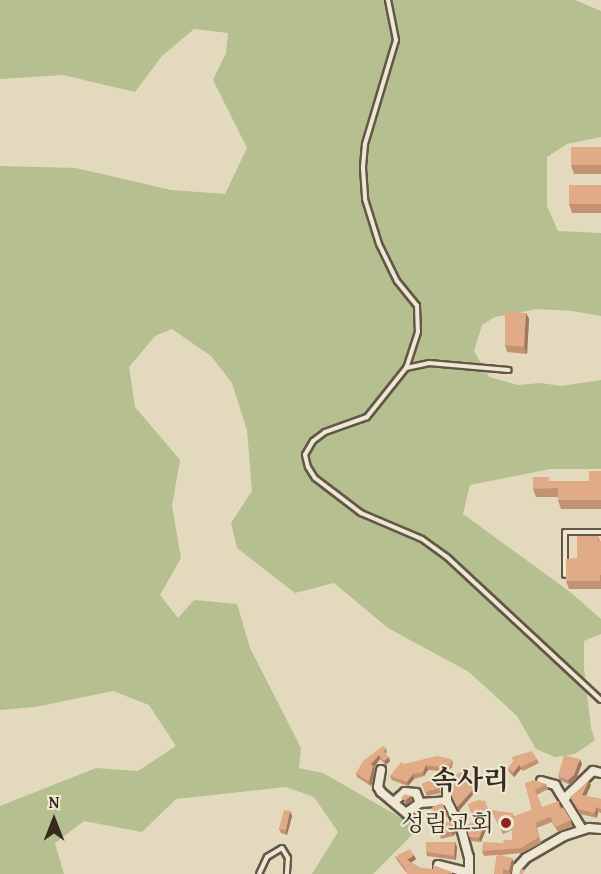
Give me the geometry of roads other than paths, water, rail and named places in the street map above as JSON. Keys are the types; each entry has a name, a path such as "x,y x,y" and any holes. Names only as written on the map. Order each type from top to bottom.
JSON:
{"street":[{"path":"381,770 378,787 406,813 420,803 447,801"},
{"path":"565,798 593,771 601,773"},
{"path":"541,781 555,785 582,829"},
{"path":"438,865 469,873 469,857 461,828 447,801 447,783"},
{"path":"395,801 405,792 416,793 420,803"},
{"path":"516,874 517,868 526,858 582,829 601,829"}],"lane":[{"path":"388,0 396,40 365,144 363,168 365,199 379,244 397,281 417,306 418,332 406,368 367,417 325,432 313,441 305,455 308,467 315,478 361,513 422,539 447,558 601,700"},
{"path":"406,368 429,363 509,370"},
{"path":"565,575 565,532 601,532"},
{"path":"259,874 267,857 282,848 288,858 287,874"}],"place":[{"name":"성림교회","path":"506,823"}],"district":[{"name":"속사리","path":"470,780"}]}
